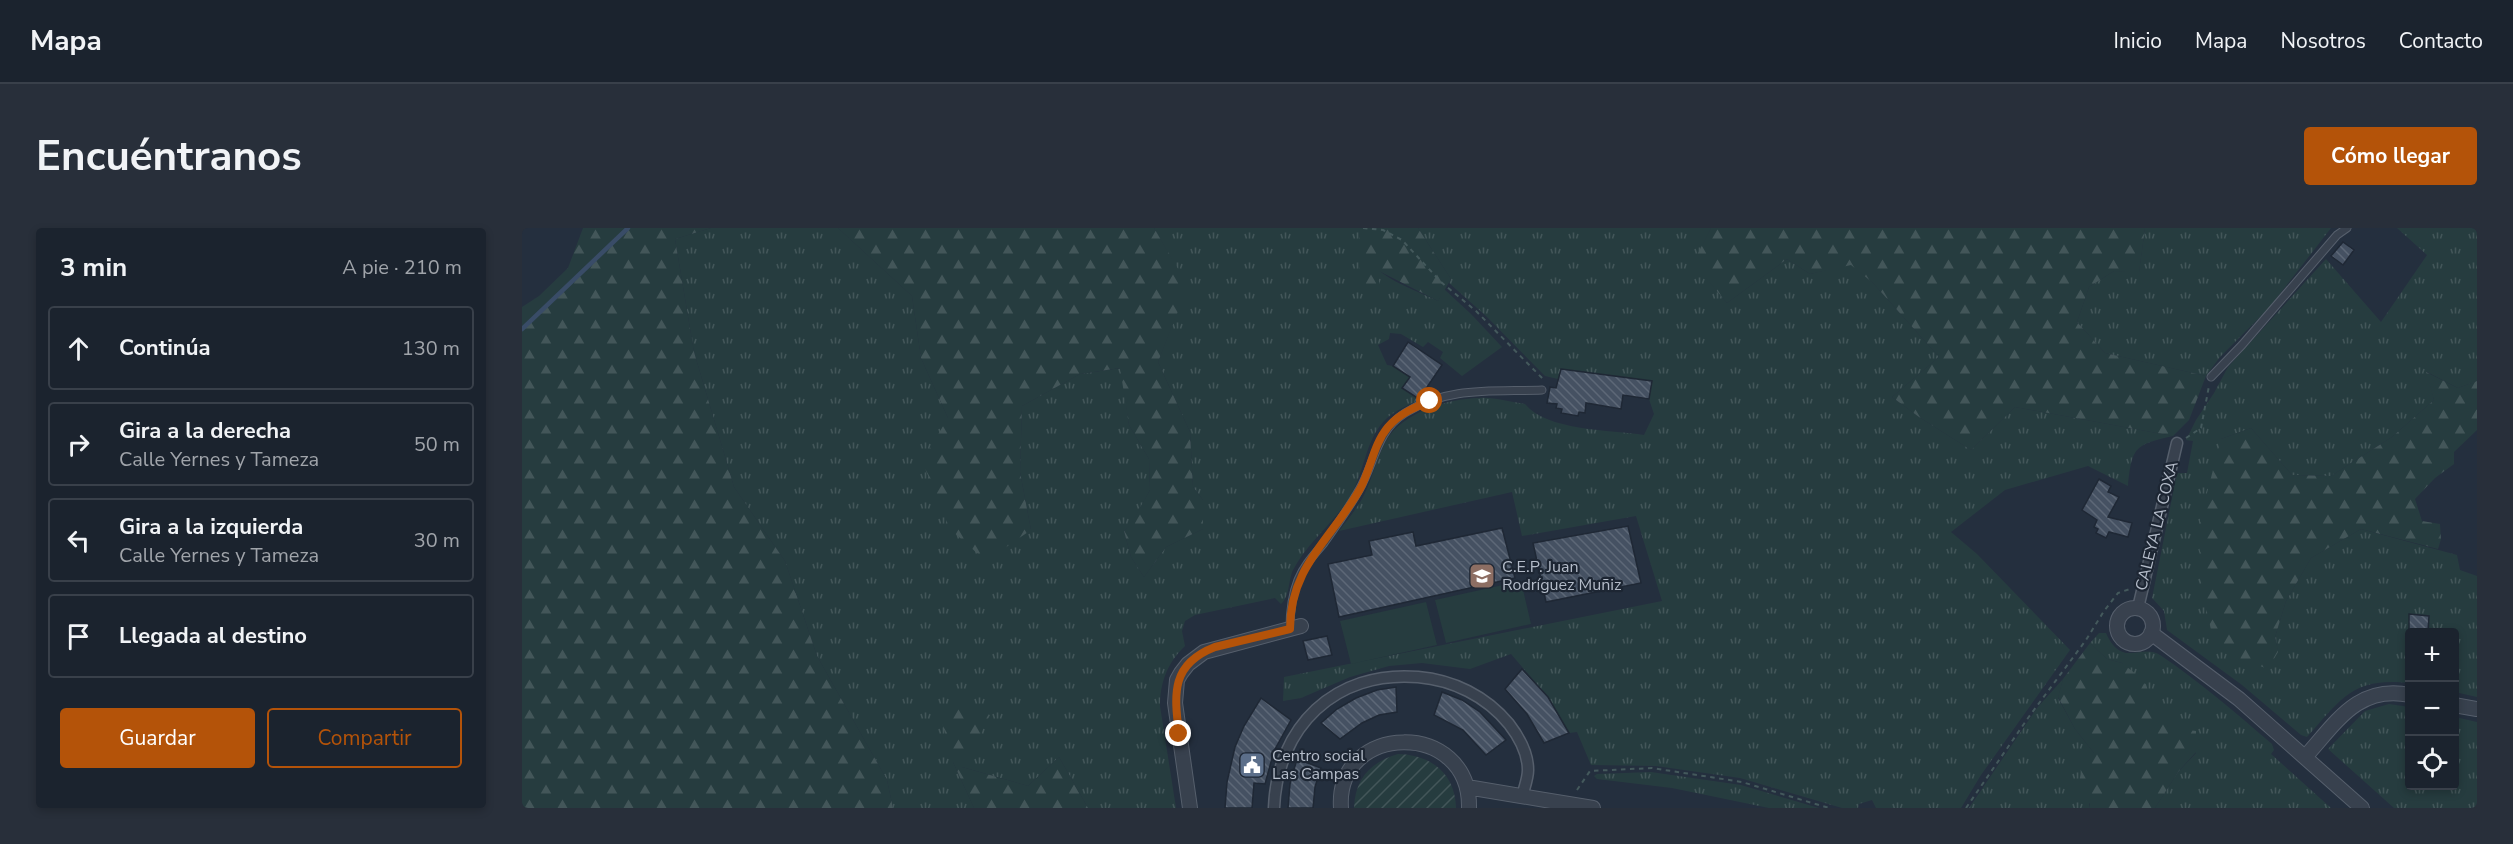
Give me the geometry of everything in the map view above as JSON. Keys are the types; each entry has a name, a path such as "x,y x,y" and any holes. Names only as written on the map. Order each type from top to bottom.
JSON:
{"street":[{"name":"CALEYA LA COXA","path":"2138,608 2177,443"},
{"path":"2138,608 2148,614 2152,621 2151,633 2147,639 2136,643 2125,640 2118,632 2118,619 2127,609 2138,608"},
{"path":"1190,808 1175,703 1177,680 1188,664 1204,652 1295,628"},
{"path":"2151,633 2239,699 2362,808"},
{"path":"1274,808 1277,774 1283,756 1311,713 1347,688 1369,680 1393,677 1425,678 1448,682 1479,697 1494,708 1516,734 1524,750 1528,772 1522,797"},
{"path":"2305,757 2344,713 2364,698 2387,692 2405,694"},
{"path":"2459,706 2477,710"},
{"path":"1341,808 1345,782 1355,764 1373,749 1393,742 1416,742 1436,749 1457,768 1467,787 1469,808"},
{"path":"1467,787 1593,808"}],"lane":[{"path":"2211,377 2242,345 2337,235 2347,228"},
{"path":"1295,628 1290,609 1298,581 1310,558 1323,544 1360,488 1380,440 1389,426 1415,407 1453,394 1478,390 1542,390"}],"path":[{"path":"1363,228 1383,230 1402,240 1441,282 1476,310 1545,380 1542,390"},
{"path":"2177,443 2201,428 2211,377"},
{"path":"1966,808 2118,593 2142,588"},
{"path":"1568,804 1590,771 1652,768 1742,782 1828,808"}],"green space":[{"path":"583,228 711,228 675,239 694,352 734,487 785,561 817,656 887,780 893,808 522,808 522,307 539,296 568,268"},
{"path":"711,228 838,228 912,296 921,358 948,418 1031,530 1020,472 1022,406 1080,374 1121,368 1129,425 1149,459 1150,490 1132,523 1124,531 1131,557 1144,577 1166,547 1203,529 1203,500 1193,487 1190,432 1158,362 1187,286 1154,228 1359,228 1366,256 1374,266 1397,282 1438,301 1444,289 1502,347 1462,376 1440,358 1443,352 1428,342 1423,347 1401,334 1390,333 1389,339 1378,345 1387,365 1393,366 1410,377 1402,388 1419,400 1391,415 1378,429 1369,446 1352,493 1299,560 1293,570 1284,601 1281,604 1275,598 1195,615 1185,621 1182,631 1185,646 1169,666 1160,698 1176,808 1088,808 1059,757 1028,786 962,767 953,762 974,808 893,808 887,780 817,656 785,561 734,487 694,352 675,239"},
{"path":"838,228 1154,228 1188,286 1158,362 1190,432 1193,487 1203,500 1203,529 1166,547 1144,577 1131,557 1124,531 1132,522 1150,490 1149,459 1129,425 1120,368 1080,374 1022,406 1020,472 1031,530 986,561 950,529 922,461 948,418 921,358 912,296"},
{"path":"1359,228 1418,228 1451,279 1438,301 1377,270 1381,293 1360,292"},
{"path":"1418,228 1711,228 1694,263 1727,303 1787,259 1810,274 1851,264 1873,283 1939,357 1892,397 1971,450 2015,407 2173,436 2150,442 2138,449 2131,463 2128,486 2088,466 2005,490 1951,532 1977,554 2070,650 1981,775 1961,808 1876,808 1872,800 1859,804 1858,808 1842,808 1740,778 1656,766 1591,765 1577,732 1569,733 1548,697 1511,654 1470,669 1422,663 1389,666 1350,677 1301,698 1283,701 1284,677 1662,601 1636,516 1522,536 1512,492 1339,531 1363,498 1386,441 1403,422 1440,404 1490,398 1525,404 1548,420 1580,428 1644,435 1654,414 1649,399 1652,382 1562,369 1558,379 1545,376 1486,316 1449,283 1451,279"},
{"path":"1711,228 2145,228 2139,273 2114,271 2089,287 2077,322 2105,353 2206,376 2189,420 2173,436 2015,407 1971,450 1892,397 1939,357 1873,283 1851,265 1810,274 1787,259 1727,303 1693,263"},
{"path":"2145,228 2331,228 2269,308 2220,357 2206,376 2105,353 2077,322 2089,287 2114,271 2139,272"},
{"path":"2397,228 2477,228 2477,381 2458,388 2427,372 2434,400 2392,437 2331,476 2292,475 2251,428 2221,439 2278,652 2275,637 2286,601 2311,558 2361,529 2457,555 2460,570 2477,576 2477,697 2459,693 2459,628 2405,628 2405,683 2374,683 2350,693 2307,737 2301,735 2242,685 2167,630 2164,611 2152,598 2177,473 2187,473 2193,441 2186,440 2228,367 2326,259 2381,322 2427,255"},
{"path":"2426,372 2458,388 2477,381 2477,430 2454,452 2454,464 2435,478 2415,499 2422,521 2440,524 2441,539 2438,549 2361,529 2311,558 2286,601 2275,637 2278,652 2268,669 2236,657 2211,630 2203,594 2198,528 2221,439 2251,428 2292,475 2331,476 2392,437 2434,400"},
{"path":"1521,581 1531,624 1446,643 1435,600"},
{"path":"1426,602 1437,645 1351,664 1340,621"},
{"path":"2099,633 2106,633 2112,644 2125,653 2153,652 2189,676 2272,744 2274,750 2271,754 2331,808 2155,808 2178,772 2196,753 2168,727 2122,663 2107,659 2090,643"},
{"path":"2090,643 2107,659 2122,663 2142,679 2168,727 2196,731 2196,752 2178,772 2155,808 2089,808 2090,804 2080,791 2081,762 2094,753 2075,729 2058,697 2063,679"},
{"path":"2063,679 2058,698 2075,729 2094,753 2089,808 1969,808 2037,708"},
{"path":"957,700 990,715 962,767 1028,786 1059,757 1088,808 974,808 953,762 940,715"},
{"path":"2389,704 2405,706 2405,790 2459,790 2459,718 2477,722 2477,808 2394,808 2328,749 2365,711"},
{"path":"1398,754 1421,758 1439,768 1451,785 1456,808 1354,808 1358,788 1366,773 1388,757"},
{"path":"1651,772 1741,785 1819,808 1769,808 1672,788 1597,779 1594,776"}],"building":[{"path":"2343,242 2354,250 2343,265 2331,256"},
{"path":"1408,342 1442,365 1419,399 1402,388 1410,377 1393,366"},
{"path":"1561,369 1652,381 1649,399 1623,395 1621,409 1586,403 1585,413 1579,412 1578,416 1561,413 1562,409 1556,408 1557,404 1547,403 1550,387 1556,388"},
{"path":"2099,479 2111,486 2108,492 2119,497 2108,517 2132,523 2128,537 2109,532 2106,538 2096,533 2098,529 2094,527 2097,520 2082,510"},
{"path":"1628,526 1641,583 1546,602 1533,543"},
{"path":"1502,528 1515,578 1339,617 1328,564 1372,555 1369,541 1413,532 1416,546"},
{"path":"2409,614 2429,616 2428,628 2409,628"},
{"path":"1327,636 1332,655 1308,660 1303,641"},
{"path":"1522,669 1548,697 1569,733 1544,743 1527,714 1505,689"},
{"path":"1396,687 1397,712 1379,715 1362,723 1340,739 1321,723 1337,709 1356,698 1377,690"},
{"path":"1442,692 1462,700 1480,712 1506,740 1486,755 1463,730 1434,715"},
{"path":"1261,698 1291,720 1274,751 1265,784 1254,783 1252,808 1225,808 1227,782 1235,747 1244,726"},
{"path":"1297,759 1321,768 1315,787 1313,808 1288,808 1290,784"}],"waterway":[{"path":"522,329 628,228"}],"place":[{"name":"C.E.P. Juan Rodríguez Muñiz","path":"1482,576"},
{"name":"Centro social Las Campas","path":"1252,765"}],"route":[{"path":"1179,734 1175,703 1177,680 1181,673 1188,664 1215,647 1290,629 1290,609 1298,581 1310,558 1323,544 1360,488 1380,440 1389,426 1403,414 1430,401"}]}
